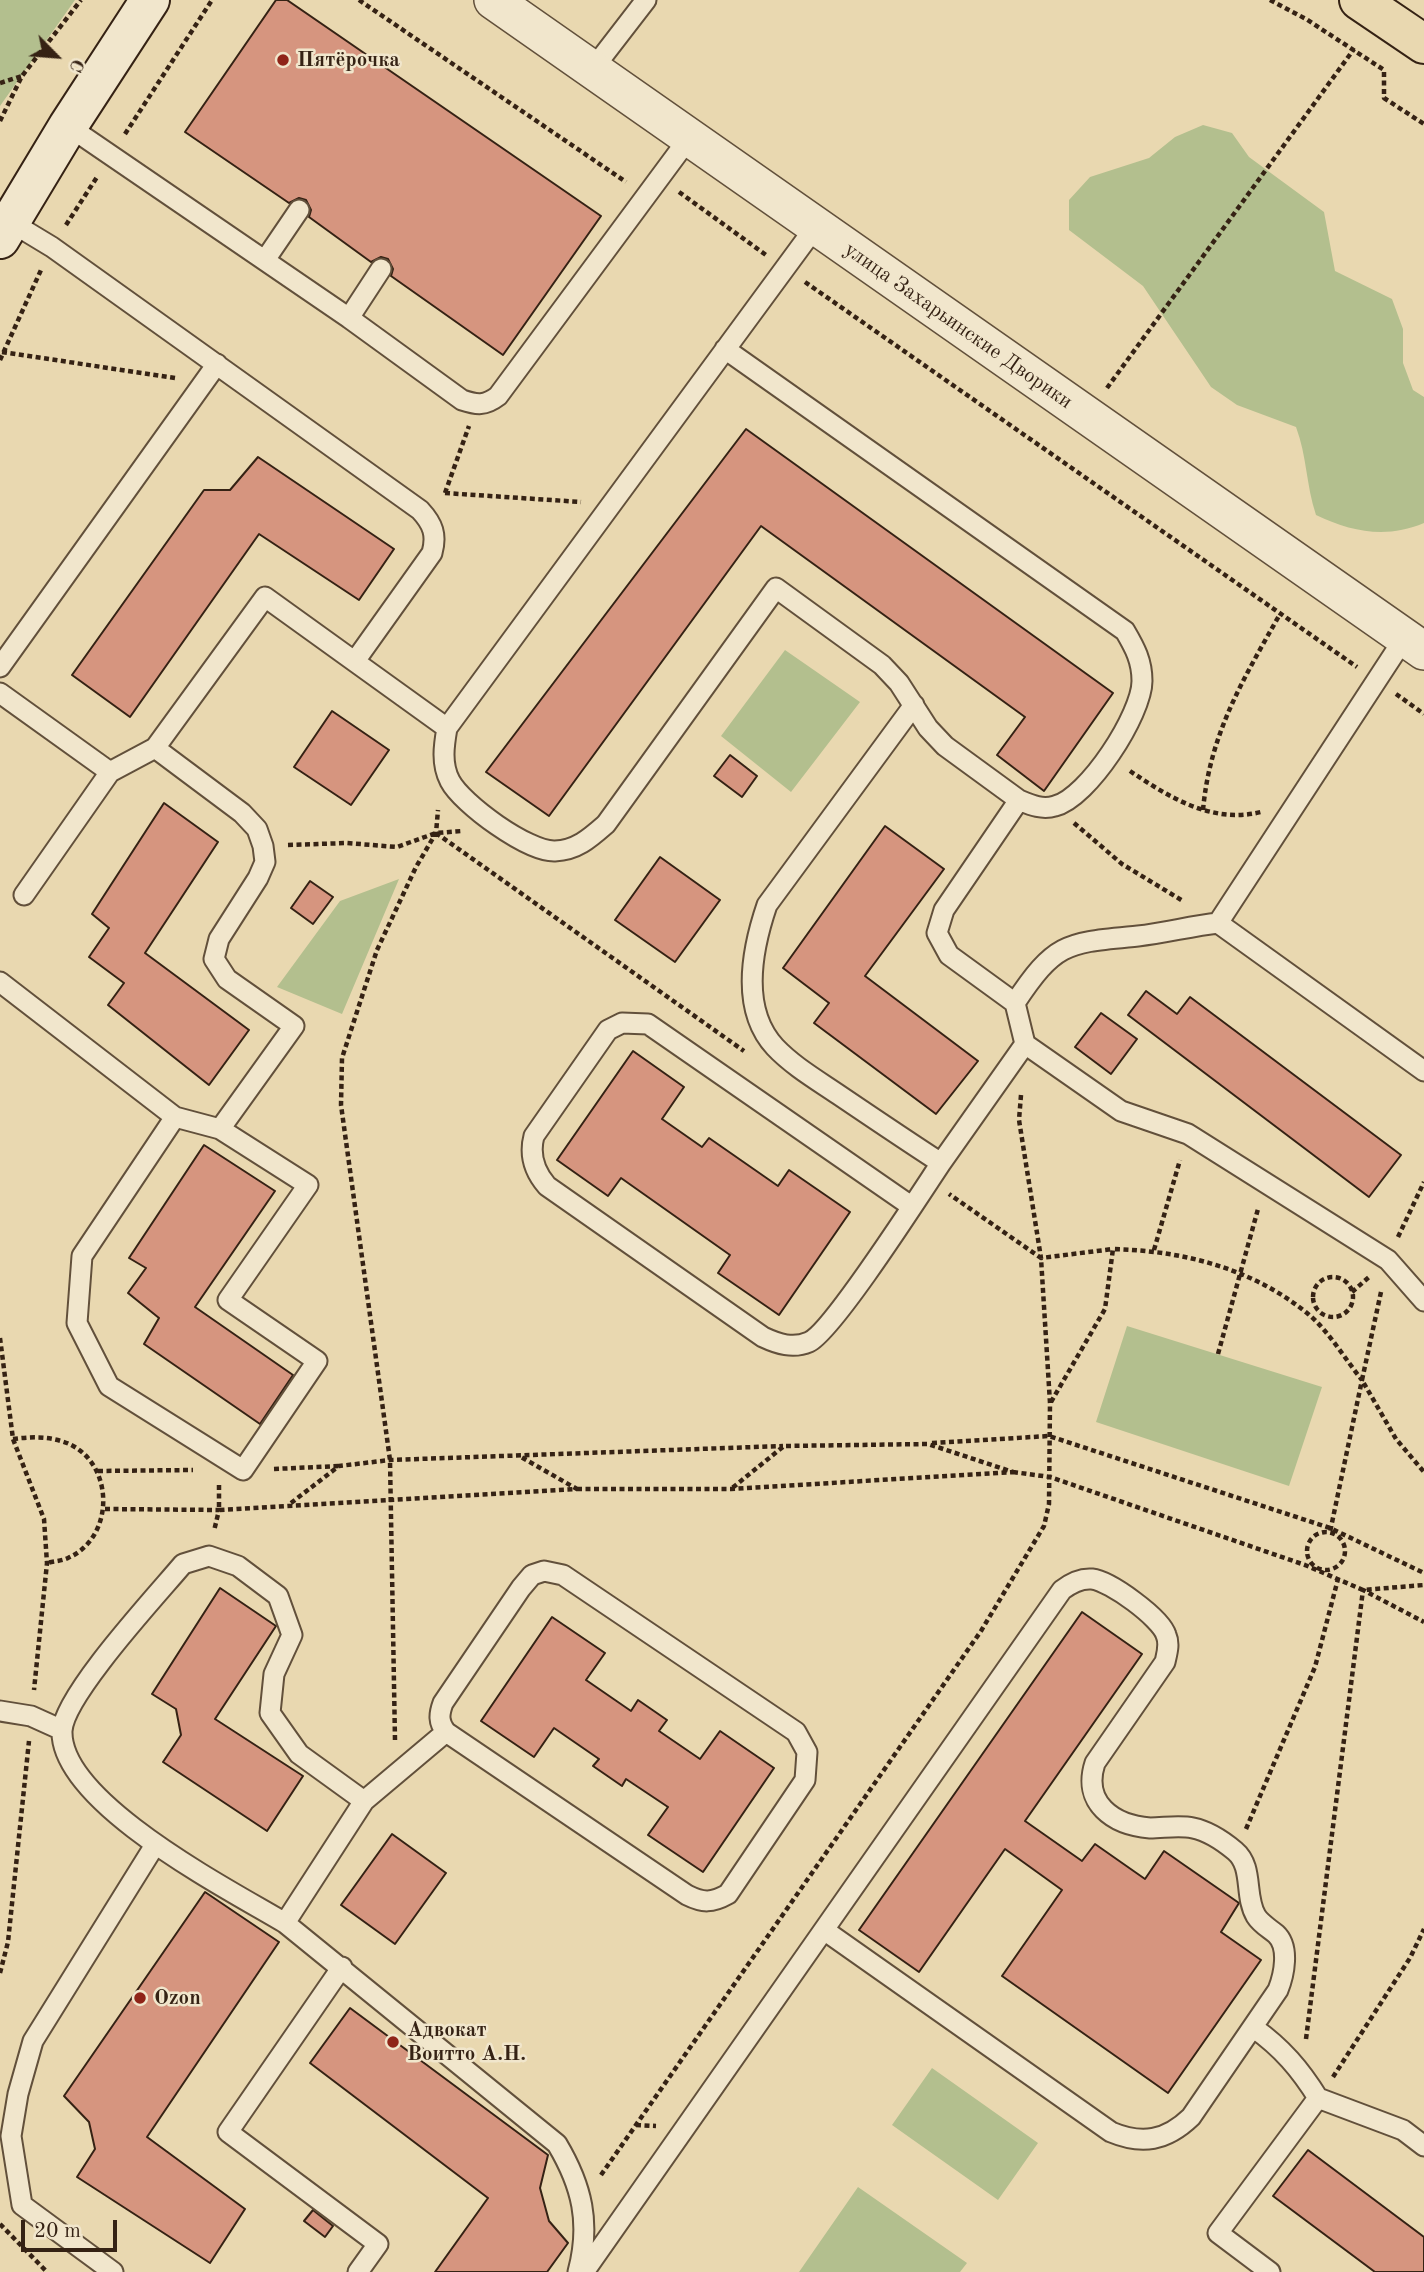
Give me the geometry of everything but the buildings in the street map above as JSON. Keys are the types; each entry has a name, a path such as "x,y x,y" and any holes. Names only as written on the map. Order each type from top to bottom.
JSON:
{"main road":[{"path":"1359,0 1424,44"}],"street":[{"path":"4,230 150,0"},
{"name":"улица Захарьинские Дворики","path":"493,0 1414,644"}],"lane":[{"path":"592,70 646,0"},
{"path":"68,126 349,318 462,400 476,405 488,404 498,396 689,138"},
{"path":"265,260 299,211"},
{"path":"725,349 1125,631 1140,659 1142,685 1134,713 1086,786 1072,800 1054,807 1038,807 1018,800 945,746 928,729 914,705 882,665 776,588 606,824 580,846 553,851 530,845 467,802 449,780 443,751 447,728 610,504 816,226"},
{"path":"4,230 52,247 409,501 430,521 436,538 432,553 355,661"},
{"path":"349,318 381,269"},
{"path":"0,667 217,364"},
{"path":"24,895 110,772 155,748 265,597 447,728"},
{"path":"1218,923 1377,680 1414,644"},
{"path":"0,693 110,772"},
{"path":"914,705 767,905 756,939 751,981 757,1014 774,1045 799,1067 941,1163"},
{"path":"155,748 243,813 257,828 265,862 258,878 219,939 214,959 216,967 228,979 294,1026 220,1129"},
{"path":"1018,800 944,910 937,933 949,955 1015,1003 1025,1044 1121,1111 1188,1134 1388,1260 1424,1301"},
{"path":"1015,1003 1039,967 1066,947 1091,939 1141,936 1218,923 1424,1071"},
{"path":"0,982 175,1117 220,1129 308,1185 228,1300 317,1361 243,1471 109,1386 77,1323 82,1256 175,1117"},
{"path":"911,1206 657,1028 641,1023 622,1023 608,1030 534,1136 532,1144 534,1167 547,1186 763,1337 779,1344 795,1346 822,1334 1025,1044"},
{"path":"364,1801 299,1755 271,1713 274,1674 292,1635 278,1596 238,1566 209,1556 183,1564 77,1693 62,1730 72,1768 108,1806 156,1845 285,1923 556,2144 576,2174 582,2202 582,2256 578,2272"},
{"path":"555,1572 796,1732 807,1752 808,1767 805,1780 728,1894 708,1902 687,1895 446,1732 439,1717 443,1703 521,1588 532,1576 555,1572"},
{"path":"584,2272 1062,1590 1084,1579 1105,1583 1154,1618 1167,1637 1168,1647 1165,1662 1094,1763 1090,1776 1091,1791 1096,1804 1108,1816 1125,1823 1203,1831 1236,1852 1246,1867 1253,1909 1263,1924 1279,1936 1284,1959 1278,1990 1191,2118 1178,2130 1161,2138 1128,2139 1111,2132 824,1930"},
{"path":"0,1712 31,1716 62,1730"},
{"path":"285,1923 364,1801 446,1732"},
{"path":"113,2272 22,2205 11,2136 18,2094 33,2041 156,1845"},
{"path":"342,1967 228,2132 378,2244 358,2272"},
{"path":"1254,2028 1278,2045 1293,2061 1318,2098 1403,2130 1424,2146"},
{"path":"1270,2272 1217,2233 1318,2098"}],"path":[{"path":"0,121 22,76 81,0"},
{"path":"359,0 623,183 660,178 1424,714"},
{"path":"1270,0 1354,49 1384,70 1384,98 1424,124"},
{"path":"1107,389 1354,49"},
{"path":"0,83 22,76"},
{"path":"2,352 205,383"},
{"path":"430,521 445,492 476,405"},
{"path":"445,492 610,504"},
{"path":"1203,810 1206,775 1217,734 1235,694 1280,614"},
{"path":"1107,756 1176,801 1203,810 1250,815 1296,804"},
{"path":"393,1776 396,1732 393,1500 390,1460 341,1105 342,1058 377,950 415,867 436,833 438,806"},
{"path":"1054,807 1122,864 1218,923"},
{"path":"263,846 347,843 397,847 436,833 505,829"},
{"path":"436,833 747,1053"},
{"path":"582,2202 981,1632 1044,1526 1049,1504 1050,1403 1041,1258 1019,1120 1025,1044"},
{"path":"1154,1250 1188,1134"},
{"path":"930,1180 1041,1258 1113,1249 1154,1250 1243,1272 1309,1314 1362,1380 1396,1439 1424,1472"},
{"path":"1330,1530 1388,1260 1424,1182"},
{"path":"1218,1354 1243,1272 1264,1184"},
{"path":"1050,1403 1105,1309 1113,1249"},
{"path":"1339,1278 1350,1286 1352,1305 1344,1314 1332,1317 1316,1308 1314,1295 1320,1283 1339,1278"},
{"path":"1309,1314 1316,1308"},
{"path":"0,1338 13,1439 44,1519 47,1563 8,1942 0,1973"},
{"path":"290,1505 339,1466 390,1460 784,1446 928,1444 1049,1436 1330,1530 1424,1573"},
{"path":"13,1439 35,1437 62,1441 82,1452 98,1471 105,1509 92,1537 69,1558 47,1563"},
{"path":"928,1444 1013,1472 1049,1478 1326,1572 1338,1566 1345,1556 1344,1543 1330,1530"},
{"path":"731,1489 784,1446"},
{"path":"521,1457 577,1489"},
{"path":"98,1471 205,1470"},
{"path":"105,1509 219,1510 577,1489 731,1489 1013,1472"},
{"path":"209,1556 219,1510"},
{"path":"1330,1530 1317,1534 1307,1549 1314,1566 1424,1622"},
{"path":"1236,1852 1318,1659 1338,1579"},
{"path":"1363,1590 1424,1585"},
{"path":"1318,2098 1306,2036 1363,1590"},
{"path":"1318,2098 1351,2053 1410,1958 1424,1928"},
{"path":"0,2224 20,2248 47,2272"}],"green space":[{"path":"0,0 75,0 0,106"},
{"path":"1203,125 1232,133 1249,157 1324,212 1335,271 1392,299 1403,329 1403,363 1413,390 1424,397 1424,523 1396,531 1369,531 1343,526 1316,515 1296,427 1237,405 1211,387 1143,286 1069,230 1069,200 1090,177 1149,158 1175,137"},
{"path":"785,650 860,702 791,792 721,736"},
{"path":"399,879 342,1014 277,987 340,901"},
{"path":"1127,1326 1322,1387 1289,1486 1096,1422"},
{"path":"932,2068 1038,2143 998,2200 892,2125"},
{"path":"858,2187 967,2263 960,2272 799,2272"}],"place":[{"name":"Пятёрочка","path":"283,60"},
{"name":"Ozon","path":"140,1998"},
{"name":"Адвокат Воитто А.Н.","path":"393,2042"}]}
